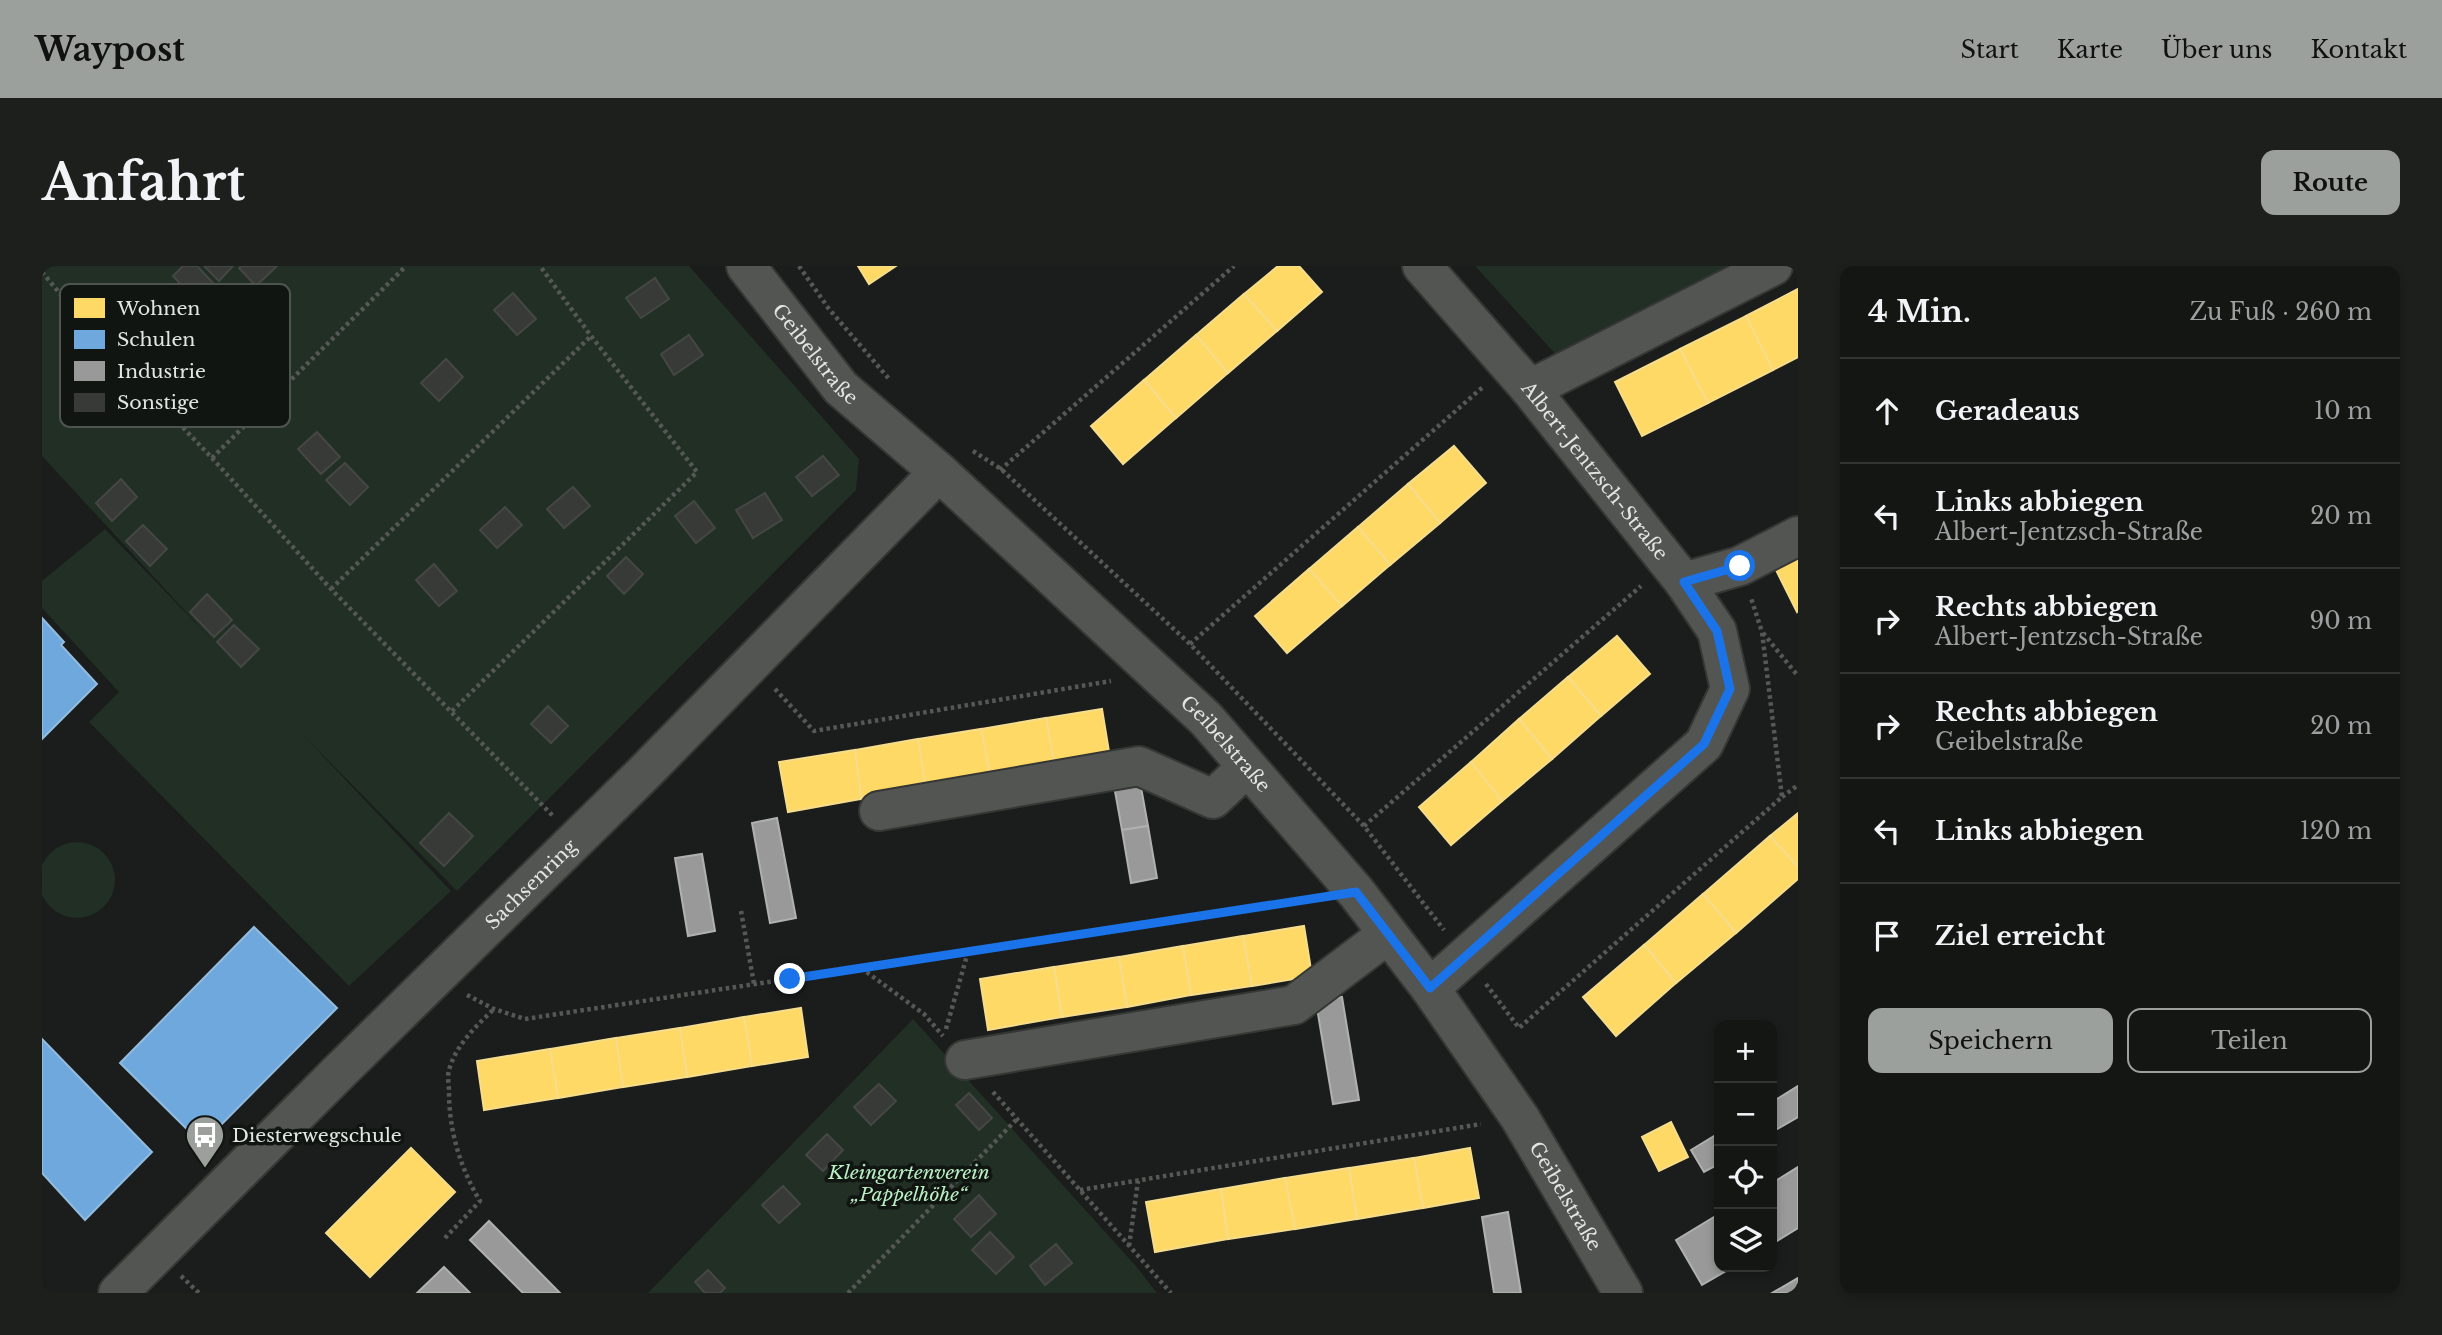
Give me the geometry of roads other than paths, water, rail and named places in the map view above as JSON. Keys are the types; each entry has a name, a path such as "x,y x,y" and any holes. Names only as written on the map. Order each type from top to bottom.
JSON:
{"street":[{"name":"Geibelstraße","path":"746,266 841,388 952,484 1206,719 1356,892 1430,988 1520,1118 1623,1293"},
{"name":"Albert-Jentzsch-Straße","path":"1422,266 1519,377 1676,572 1717,631 1730,689 1704,744 1430,988"},
{"path":"1519,377 1773,266"},
{"name":"Sachsenring","path":"118,1293 642,775 750,663 952,484"},
{"path":"1676,572 1740,566 1798,536"},
{"path":"878,811 1139,766 1213,799 1247,766"},
{"path":"955,1049 1294,1004 1388,934"}],"place":[{"name":"Diesterwegschule","path":"205,1169"}],"park label":[{"name":"Kleingartenverein „Pappelhöhe“","path":"909,1183"}]}
